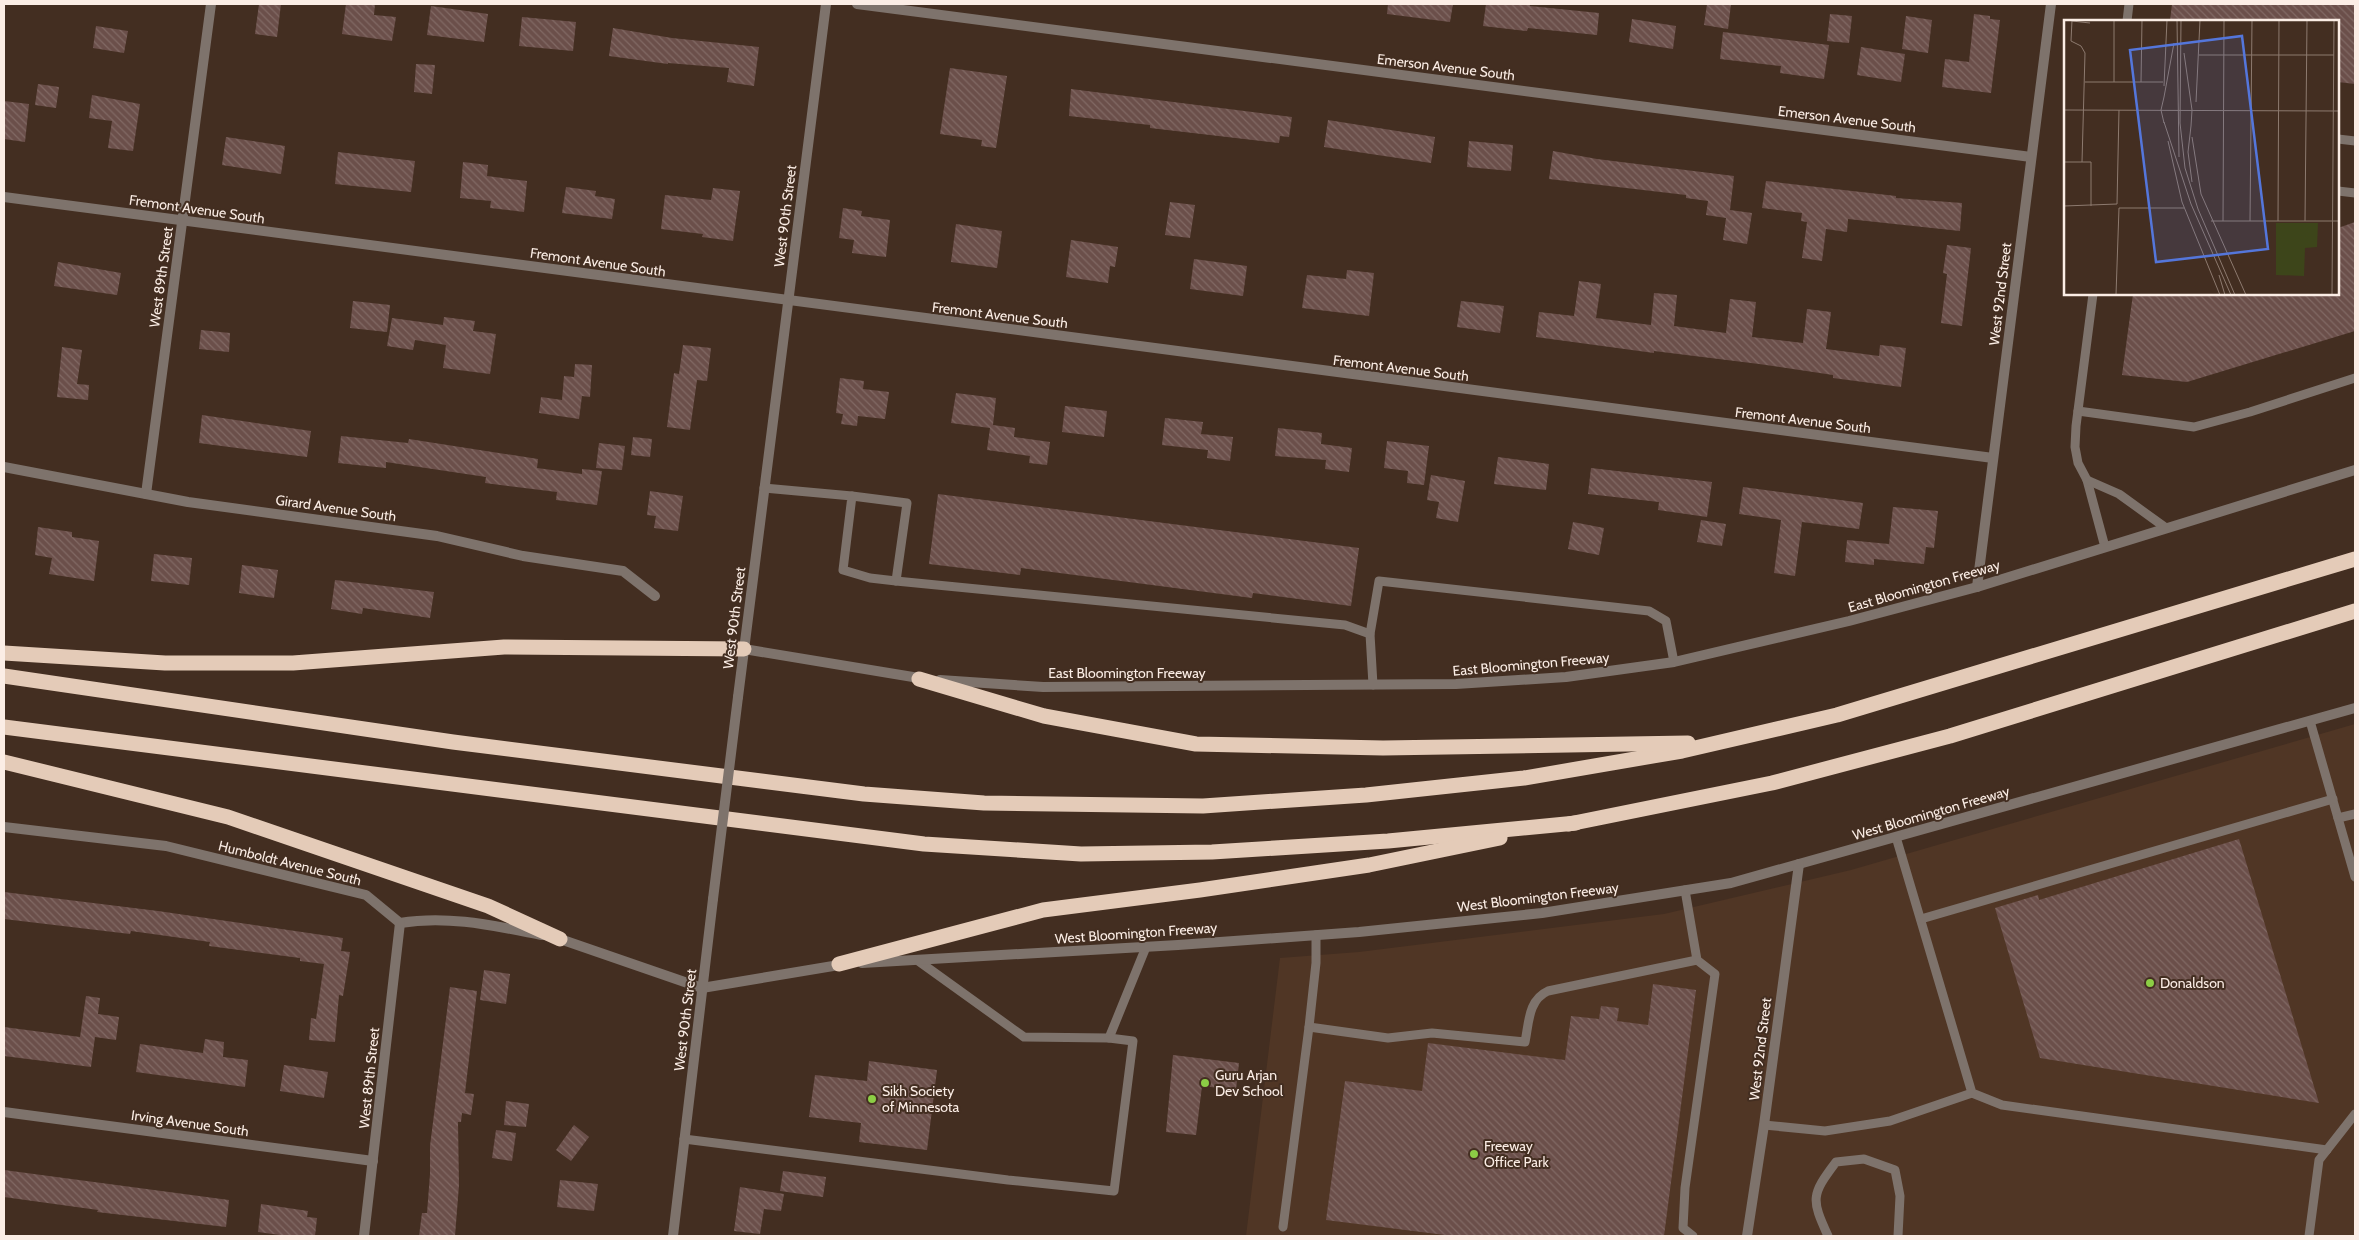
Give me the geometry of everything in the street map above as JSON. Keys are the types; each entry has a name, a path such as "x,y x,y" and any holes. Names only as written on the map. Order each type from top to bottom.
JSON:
{"highway":[{"path":"4,676 453,742 864,794 984,803 1203,806 1366,795 1524,778 1682,751 1846,713 2355,559"},
{"path":"839,964 1043,910 1200,890 1369,865 1772,782 1950,736 2355,612"},
{"path":"4,653 165,663 293,663 504,647 744,649"},
{"path":"919,679 1044,716 1196,744 1383,748 1722,742"},
{"path":"4,727 924,844 1080,854 1212,852 1388,840 1576,823"},
{"path":"4,762 228,817 488,906 560,939"}],"street":[{"name":"West 89th Street","path":"146,494 211,4"},
{"name":"West 90th Street","path":"672,1236 826,4"},
{"name":"Emerson Avenue South","path":"857,4 2031,157"},
{"name":"West 92nd Street","path":"1976,587 2050,4"},
{"name":"Fremont Avenue South","path":"4,198 788,302 1993,458"},
{"name":"Girard Avenue South","path":"4,467 146,494 437,536 523,556 623,571 655,596"},
{"name":"East Bloomington Freeway","path":"744,649 919,679 1043,688 1456,684 1566,677 1674,662 1849,622 1976,587 2355,470"},
{"name":"West Bloomington Freeway","path":"702,988 839,964 1146,947 1316,935 1542,914 1732,883 2355,708"},
{"name":"Humboldt Avenue South","path":"4,827 175,849 366,895 400,922"},
{"name":"West 92nd Street","path":"1747,1236 1799,864"},
{"path":"400,922 427,918 479,923 560,939 702,988"},
{"name":"West 89th Street","path":"364,1236 400,922"},
{"name":"Irving Avenue South","path":"4,1112 373,1161"}],"lane":[{"path":"2126,20 2129,4"},
{"path":"2339,139 2355,141"},
{"path":"2339,191 2355,193"},
{"path":"2093,295 2078,411 2076,446 2078,463 2087,480 2105,547"},
{"path":"2078,411 2194,427 2250,412 2355,378"},
{"path":"2087,480 2119,494 2166,528"},
{"path":"764,488 907,503 896,581"},
{"path":"852,496 843,570 870,578 1345,625 1370,634"},
{"path":"1373,685 1370,634 1379,581 1649,611 1666,621 1674,662"},
{"path":"2310,721 2355,877"},
{"path":"1920,919 2332,799"},
{"path":"2338,818 2355,814"},
{"path":"1896,837 1972,1093"},
{"path":"1685,890 1697,960 1715,974 1685,1188 1683,1228 1693,1236"},
{"path":"1283,1227 1309,1027 1316,963 1316,935"},
{"path":"1110,1038 1146,947"},
{"path":"684,1139 1008,1180 1114,1191 1133,1041 1110,1038 1024,1037 917,960"},
{"path":"1309,1027 1388,1038 1432,1033 1525,1042 1533,1002 1538,995 1548,991 1697,960"},
{"path":"1764,1125 1825,1131 1890,1121 1972,1093 2002,1105 2327,1150"},
{"path":"2308,1236 2319,1160 2355,1114"},
{"path":"1828,1236 1816,1209 1818,1186 1836,1162 1864,1159 1895,1170 1900,1196 1898,1236"}],"shaded area":[{"path":"2355,724 2355,1236 1246,1236 1280,958 1359,952 1664,914 1851,870"}],"building":[{"path":"259,4 281,4 277,37 255,34"},
{"path":"346,4 375,4 374,15 396,17 392,41 342,34"},
{"path":"1388,4 1453,4 1450,22 1387,14"},
{"path":"1486,4 1530,4 1530,6 1599,13 1597,35 1528,28 1527,31 1483,26"},
{"path":"1707,4 1731,4 1728,29 1704,25"},
{"path":"2172,4 2355,4 2355,84 2339,82 2339,20 2170,20"},
{"path":"431,6 488,14 484,42 427,35"},
{"path":"1830,14 1852,16 1849,43 1827,41"},
{"path":"1974,14 1990,16 1990,19 2000,20 1991,93 1942,87 1945,59 1969,62"},
{"path":"1906,16 1932,20 1928,53 1902,49"},
{"path":"522,17 576,22 573,51 519,46"},
{"path":"1632,19 1676,26 1673,49 1629,42"},
{"path":"96,26 128,31 124,53 93,48"},
{"path":"613,28 672,38 759,47 754,86 727,82 729,68 668,64 609,56"},
{"path":"1723,32 1829,45 1824,79 1780,73 1781,66 1720,59"},
{"path":"1861,47 1905,54 1901,82 1857,75"},
{"path":"416,64 435,65 432,94 414,92"},
{"path":"950,68 1007,76 996,148 981,146 982,140 940,134"},
{"path":"38,84 59,87 56,108 35,105"},
{"path":"1071,89 1292,117 1289,137 1280,136 1279,143 1150,128 1150,125 1069,116"},
{"path":"92,95 140,104 133,151 108,148 112,121 89,118"},
{"path":"4,101 29,104 25,142 4,139"},
{"path":"1328,120 1435,137 1431,163 1324,147"},
{"path":"226,137 285,146 281,174 222,165"},
{"path":"1469,141 1513,145 1511,171 1467,167"},
{"path":"1553,151 1597,159 1734,176 1730,210 1752,213 1747,244 1723,240 1726,218 1706,215 1708,201 1686,198 1686,195 1549,179"},
{"path":"338,152 415,161 411,192 335,184"},
{"path":"463,162 488,165 487,176 527,181 524,212 490,208 491,201 460,198"},
{"path":"1766,181 1896,196 1896,198 1962,203 1960,231 1848,219 1847,232 1826,229 1822,261 1802,258 1807,222 1801,221 1802,213 1762,208"},
{"path":"566,187 596,191 595,196 615,199 612,219 562,213"},
{"path":"713,188 740,191 733,241 702,237 703,234 661,229 665,195 711,200"},
{"path":"1170,202 1195,205 1190,238 1165,235"},
{"path":"843,208 862,211 861,216 890,220 886,257 852,253 854,240 839,238"},
{"path":"2355,222 2355,331 2187,382 2122,375 2133,295 2339,295 2339,228"},
{"path":"956,224 1002,231 997,268 951,262"},
{"path":"1071,240 1118,247 1115,267 1110,266 1108,283 1066,277"},
{"path":"1947,245 1971,248 1962,326 1941,323 1947,274 1943,273"},
{"path":"1194,259 1247,266 1243,296 1190,289"},
{"path":"58,262 121,273 117,295 54,286"},
{"path":"1347,270 1374,273 1369,316 1302,308 1307,275 1346,279"},
{"path":"1579,281 1601,284 1596,318 1651,325 1654,293 1677,295 1674,326 1726,333 1730,299 1756,302 1752,337 1803,343 1807,309 1831,312 1826,349 1879,356 1880,345 1906,348 1901,387 1833,378 1833,375 1759,364 1654,351 1654,353 1536,337 1539,312 1574,316"},
{"path":"353,301 390,305 387,332 350,328"},
{"path":"1461,301 1504,306 1500,333 1457,327"},
{"path":"444,317 475,321 473,331 496,334 490,374 443,368 446,345 415,340 413,350 387,346 392,318 443,325"},
{"path":"201,330 230,333 229,352 199,349"},
{"path":"683,345 711,348 707,381 697,380 690,430 667,427 674,373 679,374"},
{"path":"62,347 82,350 77,384 89,385 88,400 57,397"},
{"path":"575,364 592,365 590,397 582,396 579,419 539,413 541,397 562,400 564,376 574,377"},
{"path":"840,378 864,381 863,389 889,392 885,419 858,416 857,426 841,424 843,414 836,413"},
{"path":"956,393 996,398 993,425 1015,428 1014,437 1050,442 1047,465 1029,463 1030,456 987,450 990,428 951,423"},
{"path":"1065,406 1107,411 1104,437 1062,432"},
{"path":"202,415 311,431 307,457 199,443"},
{"path":"1165,418 1203,422 1201,434 1233,437 1230,461 1207,458 1208,450 1162,445"},
{"path":"1278,428 1322,433 1321,444 1352,448 1349,472 1325,469 1326,460 1275,456"},
{"path":"341,436 408,443 409,439 538,459 537,468 582,474 582,469 602,471 597,505 556,500 557,492 485,483 486,477 386,462 386,468 338,463"},
{"path":"633,437 652,439 650,457 631,455"},
{"path":"1387,441 1429,446 1424,485 1407,483 1408,471 1384,468"},
{"path":"599,443 625,446 622,470 596,468"},
{"path":"1498,457 1549,464 1546,490 1494,484"},
{"path":"1591,468 1712,482 1707,517 1658,510 1659,502 1588,494"},
{"path":"1431,475 1465,481 1458,522 1436,518 1439,502 1427,500"},
{"path":"1743,487 1863,503 1859,529 1802,522 1795,576 1774,573 1781,520 1739,514"},
{"path":"650,491 683,496 678,531 654,528 656,516 647,515"},
{"path":"938,494 1359,548 1351,606 1253,593 1252,598 1021,568 1020,575 929,564"},
{"path":"1893,507 1938,511 1934,548 1926,547 1924,564 1874,559 1874,565 1845,562 1847,540 1889,544"},
{"path":"1701,520 1726,524 1722,546 1697,542"},
{"path":"1573,522 1604,528 1599,555 1568,549"},
{"path":"38,527 72,532 72,537 99,541 94,581 49,574 52,558 35,555"},
{"path":"154,554 192,558 189,585 151,581"},
{"path":"242,565 278,570 274,598 239,593"},
{"path":"335,580 434,592 430,618 363,608 362,614 331,609"},
{"name":"Donaldson","path":"2239,839 2319,1103 2040,1058 1995,908 2038,895 2039,900"},
{"path":"4,892 158,911 343,938 341,951 350,952 343,996 339,995 335,1042 309,1040 311,1018 316,1019 324,964 300,961 300,958 209,946 210,942 131,931 130,934 4,919"},
{"path":"484,970 510,974 506,1004 480,1000"},
{"name":"Freeway Office Park","path":"1653,984 1696,990 1664,1236 1453,1236 1326,1220 1345,1081 1422,1091 1428,1043 1565,1060 1571,1016 1599,1019 1601,1006 1619,1008 1617,1021 1648,1025"},
{"path":"450,987 477,991 465,1093 474,1094 471,1115 462,1113 461,1122 458,1122 459,1185 455,1236 419,1236 422,1213 427,1213 430,1146"},
{"path":"86,996 100,998 98,1014 119,1017 116,1040 95,1037 91,1067 4,1056 4,1027 80,1037"},
{"path":"205,1039 224,1042 223,1057 248,1060 245,1087 136,1072 140,1044 203,1053"},
{"name":"Guru Arjan Dev School","path":"1173,1055 1239,1063 1236,1090 1202,1086 1196,1135 1166,1132"},
{"name":"Sikh Society of Minnesota","path":"869,1061 937,1070 927,1150 859,1142 861,1123 809,1117 815,1075 867,1081"},
{"path":"284,1065 328,1072 324,1098 280,1091"},
{"path":"506,1101 529,1104 526,1127 504,1125"},
{"path":"574,1125 589,1137 571,1161 556,1150"},
{"path":"496,1130 516,1133 512,1161 492,1158"},
{"path":"4,1170 229,1200 226,1227 97,1212 98,1210 4,1197"},
{"path":"783,1171 826,1177 823,1197 780,1191"},
{"path":"560,1180 598,1184 594,1211 557,1207"},
{"path":"740,1187 784,1194 781,1211 764,1209 760,1234 734,1231"},
{"path":"261,1204 308,1211 307,1217 317,1218 315,1236 287,1236 258,1232"}],"place":[{"name":"Donaldson","path":"2150,983"},
{"name":"Guru Arjan Dev School","path":"1205,1083"},
{"name":"Sikh Society of Minnesota","path":"872,1099"},
{"name":"Freeway Office Park","path":"1474,1154"}]}
